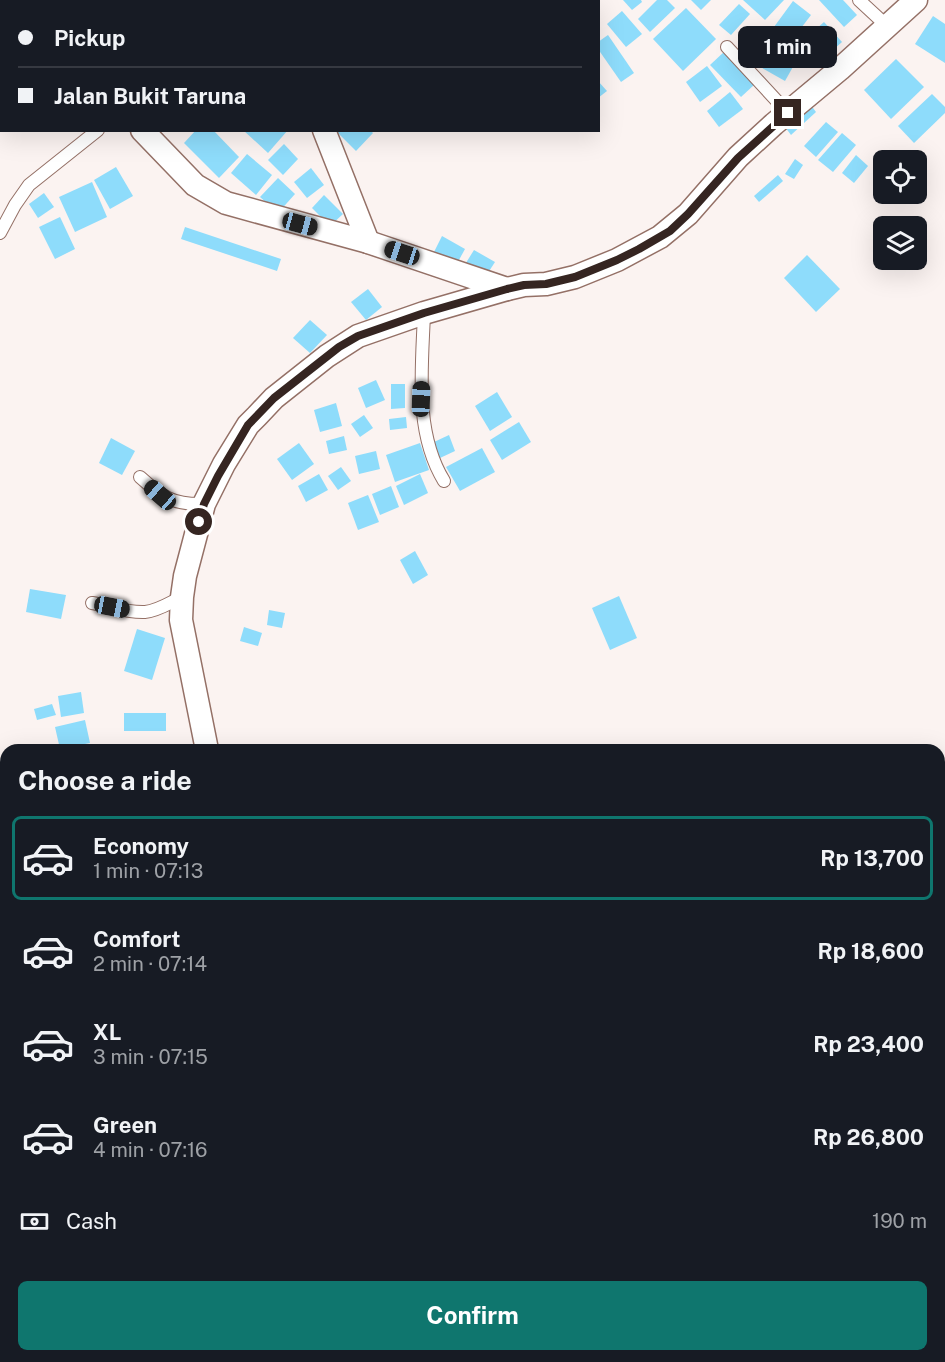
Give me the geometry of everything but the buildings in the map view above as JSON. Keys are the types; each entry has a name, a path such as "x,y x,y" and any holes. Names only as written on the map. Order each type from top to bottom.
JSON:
{"street":[{"path":"206,744 181,620 182,597 185,576 204,504 248,425 274,398 327,356 358,336 424,313 507,289 524,285 546,284 575,277 617,260 660,237 688,214 738,158 916,0"},
{"path":"144,132 195,185 215,198 238,207 368,242 507,289"},
{"path":"325,132 368,242"}],"lane":[{"path":"859,0 887,26"},
{"path":"727,47 788,113"},
{"path":"0,233 15,205 29,186 96,132"},
{"path":"424,313 421,399 435,466 444,481"},
{"path":"140,477 160,495 174,502 188,505 204,504"},
{"path":"92,603 145,612 182,597"}],"route":[{"path":"199,522 204,504 218,476 248,425 274,398 339,347 358,336 424,313 507,289 524,285 546,284 575,277 639,249 670,231 710,191 738,158 788,113"}]}
